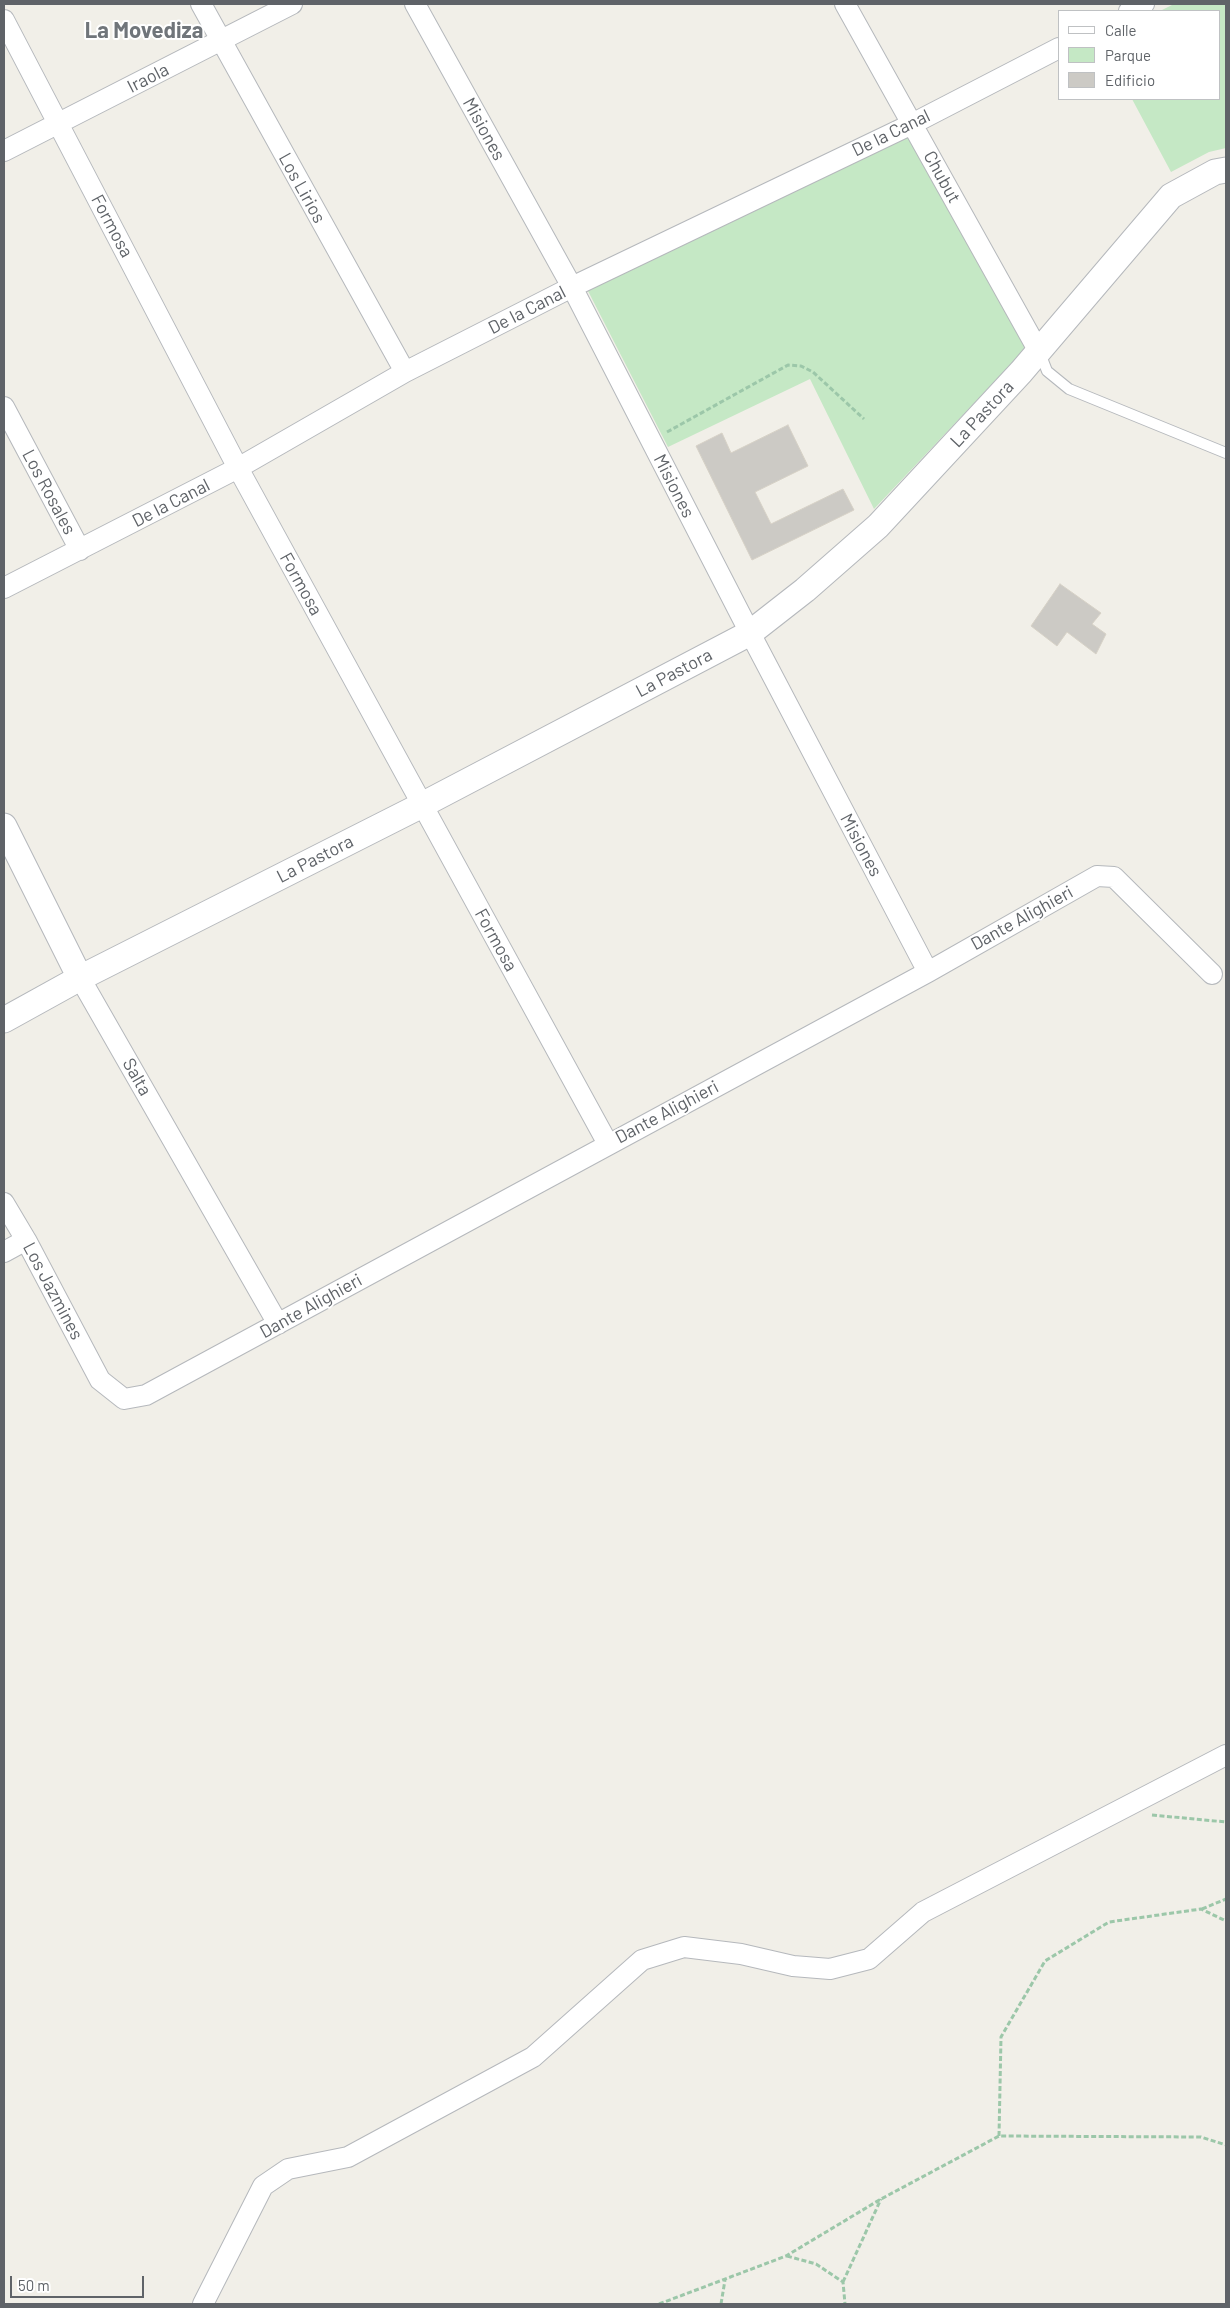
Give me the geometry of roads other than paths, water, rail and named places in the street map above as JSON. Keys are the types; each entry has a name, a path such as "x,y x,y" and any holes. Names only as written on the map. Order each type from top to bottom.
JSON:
{"street":[{"name":"Los Lirios","path":"202,4 220,41 405,372"},
{"name":"Iraola","path":"4,151 292,4"},
{"name":"Misiones","path":"415,4 572,287 750,633 928,972"},
{"name":"Chubut","path":"845,4 1038,350"},
{"path":"1131,10 1144,4"},
{"name":"Formosa","path":"4,20 238,468 608,1144"},
{"name":"De la Canal","path":"4,588 238,468 405,372 572,287 912,124 1058,49"},
{"name":"La Pastora","path":"4,1020 80,978 422,805 750,633 805,590 878,526 1021,372 1171,196 1215,172 1226,170"},
{"name":"Los Rosales","path":"4,407 80,550"},
{"name":"Salta","path":"4,826 80,978 278,1324"},
{"name":"Dante Alighieri","path":"100,1380 124,1399 146,1395 928,972 1096,876 1114,877 1212,974"},
{"name":"Los Jazmines","path":"4,1203 26,1240 100,1380"},
{"path":"4,1252 26,1240"},
{"path":"203,2304 263,2186 288,2169 348,2157 533,2057 642,1960 684,1947 740,1954 793,1966 830,1969 869,1959 923,1912 1226,1755"}],"lane":[{"path":"1038,350 1047,371 1069,389 1226,453"}],"district":[{"name":"La Movediza","path":"144,31"}]}
